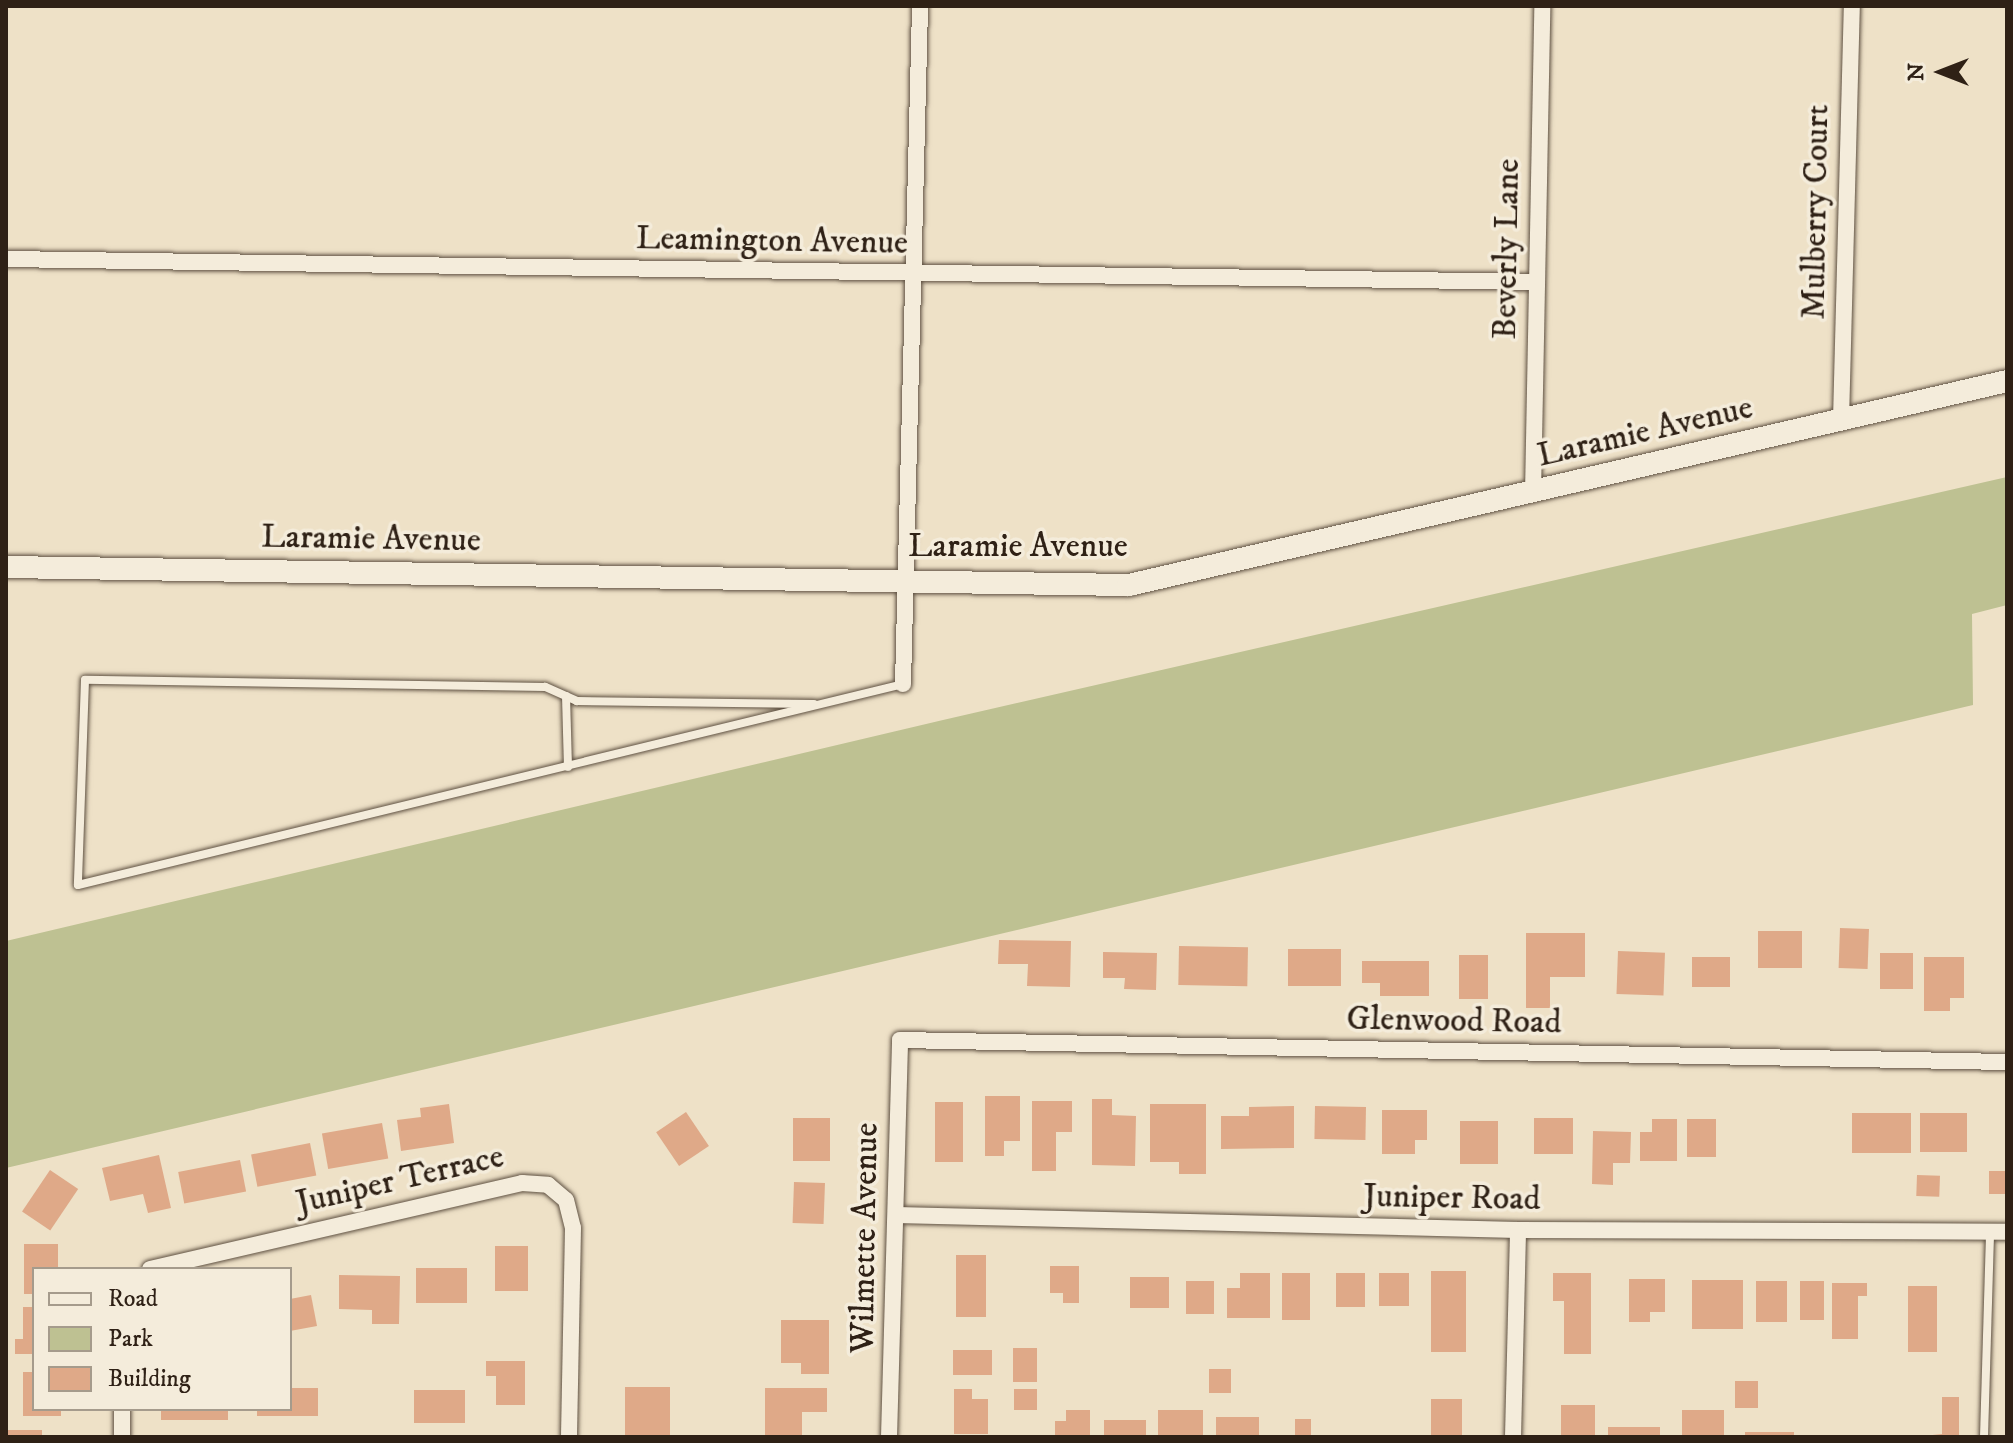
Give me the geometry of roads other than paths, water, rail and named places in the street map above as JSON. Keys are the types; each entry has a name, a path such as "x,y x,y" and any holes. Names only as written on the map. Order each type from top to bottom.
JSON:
{"street":[{"path":"903,684 920,6"},
{"name":"Beverly Lane","path":"1533,494 1542,6"},
{"name":"Mulberry Court","path":"1841,420 1852,6"},
{"name":"Leamington Avenue","path":"6,259 1536,282"},
{"name":"Laramie Avenue","path":"6,567 1129,585 1533,494 2007,381"},
{"name":"Glenwood Road","path":"900,1040 2007,1062"},
{"name":"Wilmette Avenue","path":"889,1437 900,1040"},
{"name":"Juniper Terrace","path":"159,1267 522,1183 548,1185 566,1200 573,1228 569,1437"},
{"name":"Juniper Road","path":"896,1215 1518,1230 1998,1232"},
{"path":"1513,1437 1518,1230"},
{"path":"122,1411 122,1437"}],"lane":[{"path":"814,704 577,701 545,687 85,680 78,885 903,684"},
{"path":"566,696 568,767"},
{"path":"1984,1437 1998,1232"}]}
